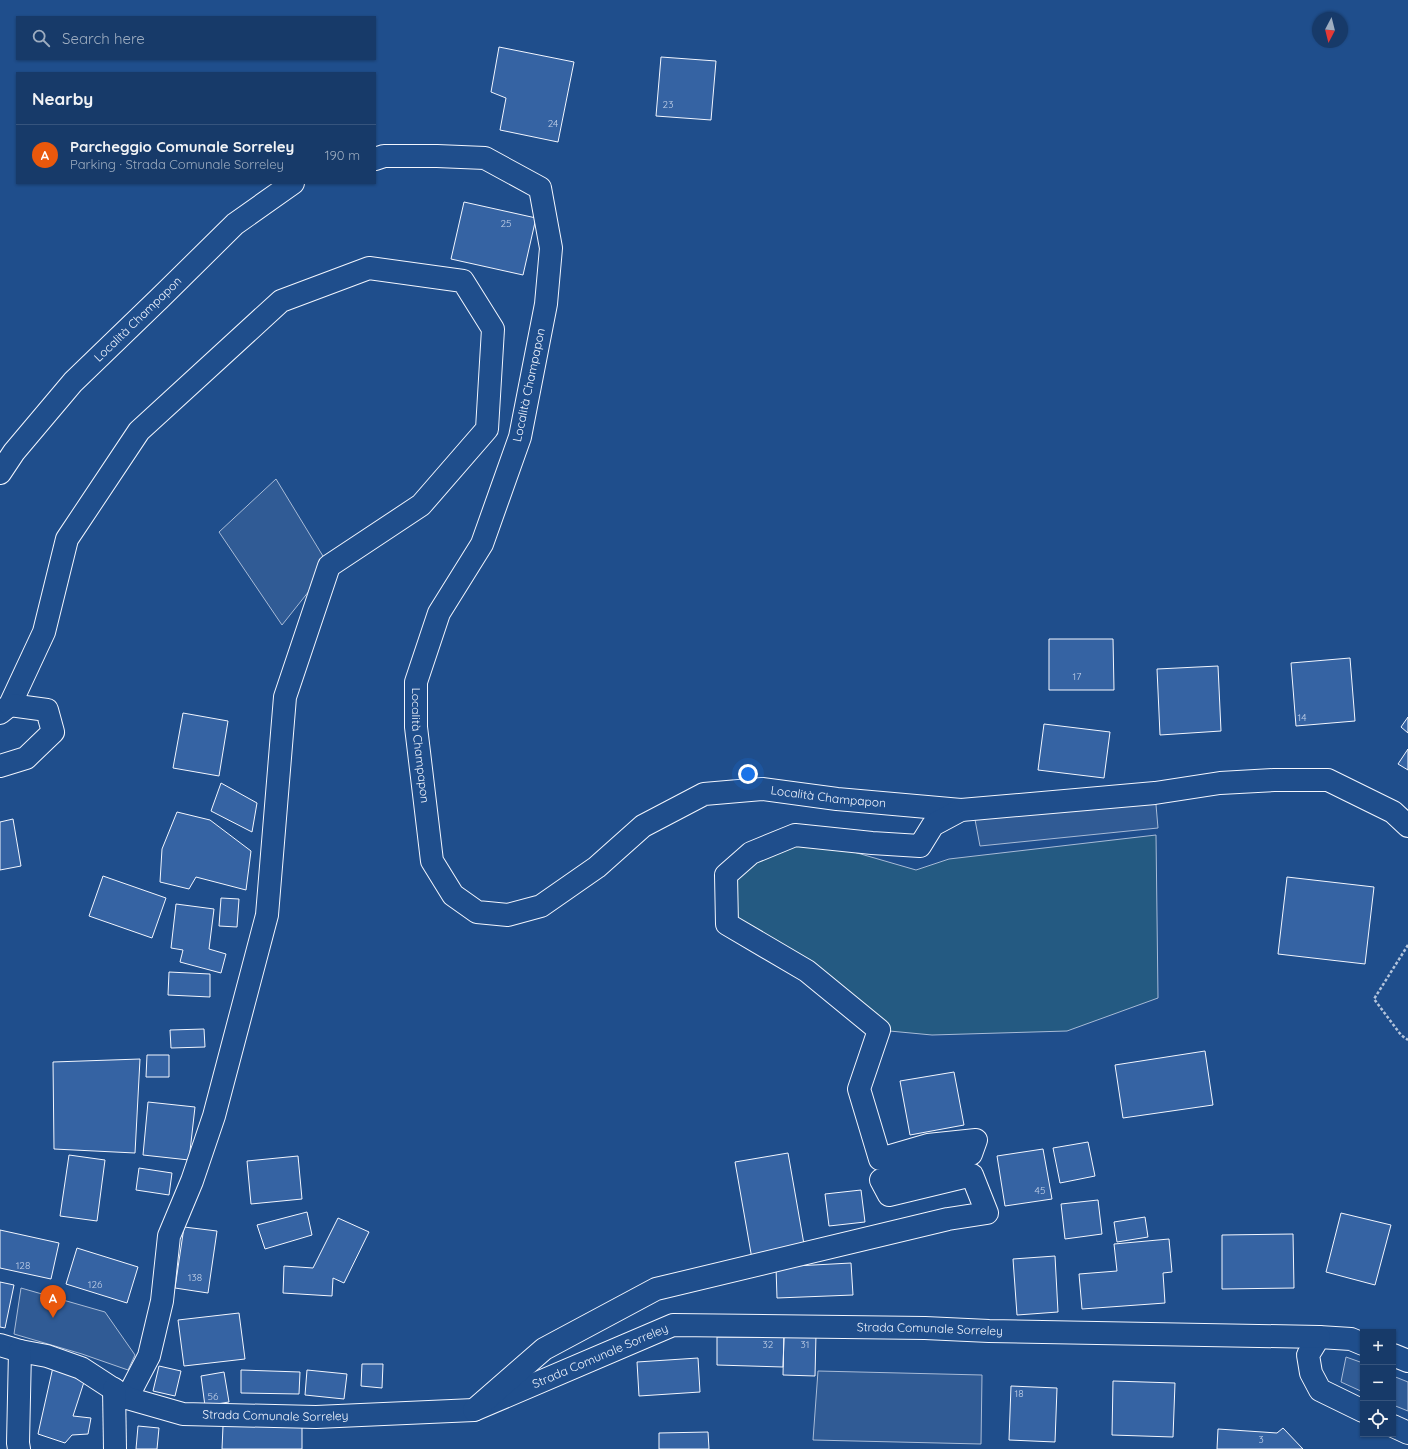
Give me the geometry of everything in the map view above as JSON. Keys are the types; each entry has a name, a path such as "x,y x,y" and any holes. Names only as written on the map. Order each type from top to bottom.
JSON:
{"street":[{"name":"Località Champapon","path":"376,159 384,156 485,158 540,188 550,248 546,304 520,437 482,544 439,613 416,682 416,727 432,861 453,895 477,912 508,915 541,906 597,867 643,826 704,794 762,789 837,799 961,810"},
{"name":"Località Champapon","path":"0,473 14,452 73,382 155,304 235,224 293,184"},
{"path":"0,766 26,758 53,732 47,710 5,709 44,632 67,538 139,431 281,301 369,268 463,281 493,329 487,429 421,505 329,566 285,697 267,915 214,1116 192,1180 169,1236 162,1301 149,1356 121,1394 115,1449"},
{"path":"474,1410 544,1349 656,1289 948,1219 987,1213 972,1174 889,1195 881,1180 971,1154 976,1140 928,1145 880,1159 860,1089 879,1030 807,971 727,924 726,875 751,853 795,835 872,843 920,846 933,825 961,810 1155,793 1220,784 1274,780 1328,780 1393,812 1408,826"},
{"name":"Strada Comunale Sorreley","path":"10,1348 47,1356 81,1368 121,1394 183,1414 316,1417 474,1410 673,1325 925,1328 989,1331 1319,1337 1351,1339 1360,1343"},
{"path":"1319,1337 1308,1355 1311,1373 1320,1390 1360,1410"},
{"path":"10,1348 19,1449"},
{"path":"1396,1356 1408,1360"},
{"path":"1396,1427 1408,1433"}],"path":[{"path":"1408,945 1374,999 1401,1035 1408,1040"}],"shaded area":[{"path":"276,479 329,566 282,625 219,532"},
{"path":"1155,793 1158,828 980,846 973,809"},
{"path":"795,835 916,870 949,859 1156,835 1158,998 1067,1031 932,1035 879,1030 727,924 726,875"},
{"path":"21,1288 105,1312 135,1355 128,1370 82,1354 14,1334"},
{"path":"1346,1357 1360,1362 1360,1391 1341,1382"},
{"path":"818,1371 982,1375 981,1444 813,1440"},
{"path":"1396,1377 1408,1382 1408,1411 1396,1406"}],"building":[{"path":"499,47 574,62 558,142 500,130 506,98 491,92"},
{"path":"661,57 716,61 711,120 656,116"},
{"path":"464,202 536,218 523,275 451,259"},
{"path":"1049,639 1113,639 1114,690 1049,690"},
{"path":"1350,658 1355,721 1296,726 1291,663"},
{"path":"1218,666 1221,731 1160,735 1157,669"},
{"path":"183,713 228,721 219,776 173,768"},
{"path":"1408,717 1408,733 1401,727"},
{"path":"1044,724 1110,732 1104,778 1038,770"},
{"path":"1408,749 1408,770 1398,764"},
{"path":"221,783 257,803 252,832 211,811"},
{"path":"177,812 210,820 251,851 246,890 196,877 189,889 160,882 162,849"},
{"path":"13,819 21,866 0,870 0,822"},
{"path":"103,876 166,898 152,938 89,916"},
{"path":"1287,877 1374,887 1365,964 1278,954"},
{"path":"221,898 239,899 237,927 219,926"},
{"path":"176,904 214,909 209,949 226,954 221,973 180,962 183,950 171,948"},
{"path":"169,972 210,974 210,997 168,995"},
{"path":"204,1029 205,1047 171,1048 170,1030"},
{"path":"1205,1051 1213,1105 1123,1118 1115,1065"},
{"path":"147,1055 169,1055 169,1077 146,1077"},
{"path":"140,1059 135,1153 54,1149 53,1062"},
{"path":"954,1072 964,1125 910,1135 900,1081"},
{"path":"148,1102 195,1107 189,1160 143,1155"},
{"path":"1088,1142 1095,1176 1060,1183 1053,1148"},
{"path":"1043,1149 1052,1199 1005,1206 997,1156"},
{"path":"788,1153 805,1250 752,1259 735,1162"},
{"path":"69,1155 105,1160 97,1221 60,1216"},
{"path":"298,1156 302,1199 251,1204 247,1161"},
{"path":"139,1168 172,1173 169,1195 136,1190"},
{"path":"861,1190 865,1222 829,1226 825,1194"},
{"path":"1098,1200 1102,1234 1065,1239 1061,1204"},
{"path":"307,1212 312,1235 265,1249 257,1225"},
{"path":"1341,1213 1391,1225 1375,1285 1326,1272"},
{"path":"1145,1217 1148,1237 1117,1242 1114,1222"},
{"path":"338,1218 369,1232 344,1283 333,1278 332,1296 283,1293 284,1266 313,1268"},
{"path":"184,1227 217,1231 208,1293 175,1288"},
{"path":"0,1230 59,1243 51,1279 0,1268"},
{"path":"1293,1234 1294,1288 1222,1289 1222,1235"},
{"path":"1169,1239 1172,1272 1163,1273 1165,1303 1082,1309 1079,1274 1117,1271 1114,1244"},
{"path":"77,1248 138,1267 127,1303 66,1284"},
{"path":"1055,1256 1058,1312 1017,1315 1013,1259"},
{"path":"851,1263 853,1295 777,1298 776,1267"},
{"path":"0,1282 14,1285 5,1328 0,1327"},
{"path":"239,1313 245,1359 184,1366 178,1320"},
{"path":"784,1332 816,1334 815,1376 783,1375"},
{"path":"717,1337 784,1337 783,1367 717,1365"},
{"path":"698,1358 700,1392 639,1396 637,1362"},
{"path":"362,1364 383,1364 382,1388 361,1386"},
{"path":"159,1366 181,1371 175,1396 153,1391"},
{"path":"53,1367 84,1382 73,1416 91,1418 88,1434 72,1435 65,1443 38,1434"},
{"path":"241,1370 300,1372 299,1394 241,1393"},
{"path":"307,1370 347,1374 344,1399 305,1395"},
{"path":"224,1372 229,1402 205,1406 201,1376"},
{"path":"1113,1381 1175,1383 1173,1437 1112,1435"},
{"path":"1011,1386 1057,1388 1055,1442 1009,1440"},
{"path":"138,1426 159,1428 157,1449 136,1449"},
{"path":"223,1426 302,1426 302,1449 222,1449"},
{"path":"1283,1428 1303,1449 1217,1449 1218,1429 1277,1433"},
{"path":"708,1432 709,1449 659,1449 659,1433"}],"place":[{"name":"Parcheggio Comunale Sorreley","path":"53,1318"}]}
